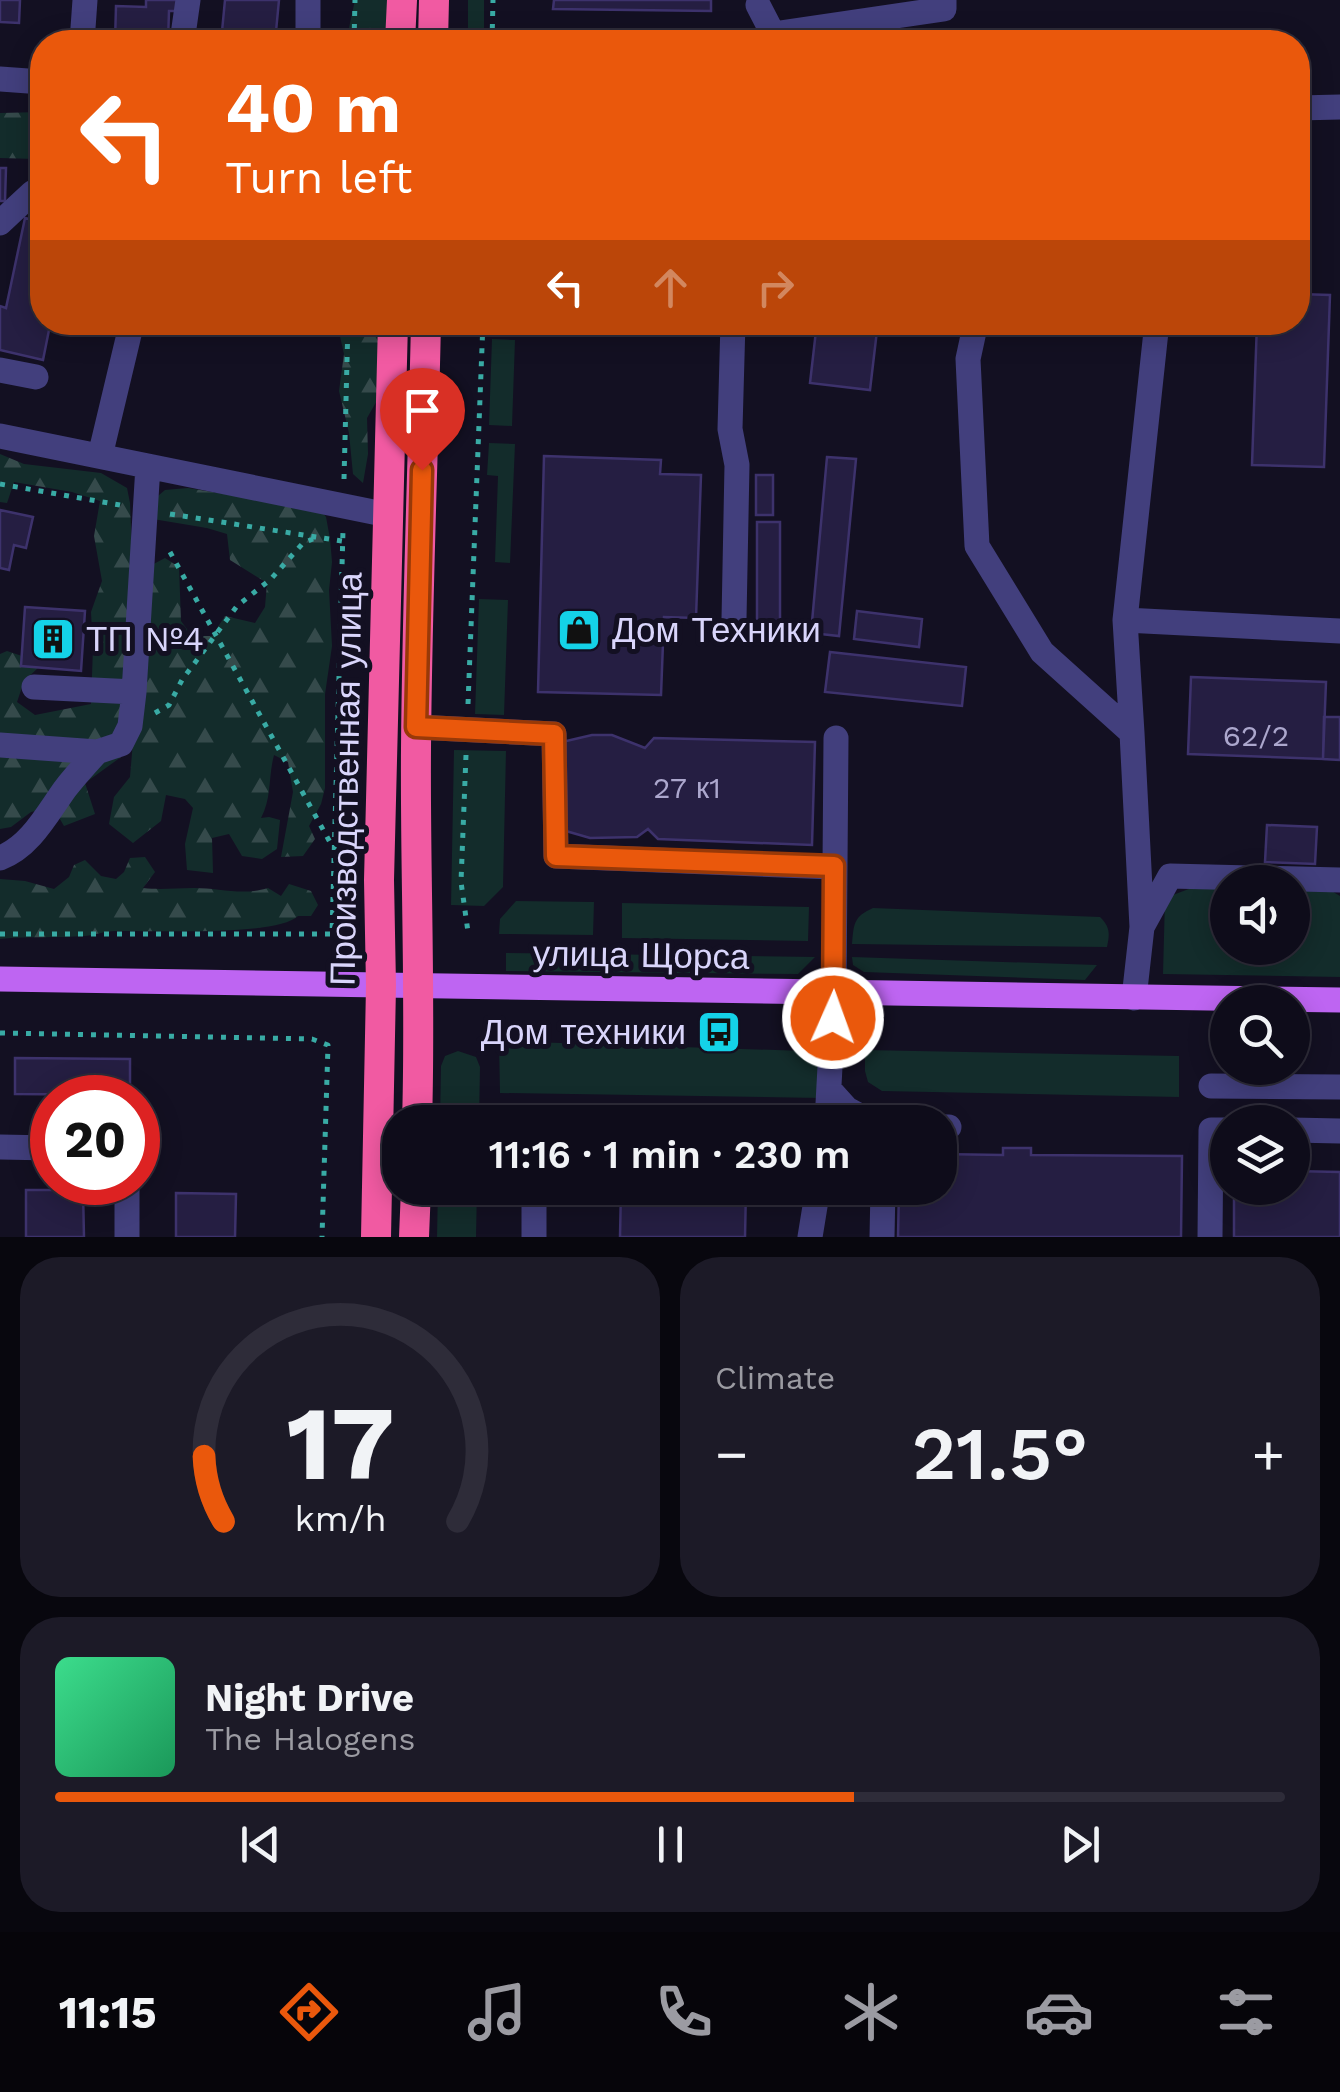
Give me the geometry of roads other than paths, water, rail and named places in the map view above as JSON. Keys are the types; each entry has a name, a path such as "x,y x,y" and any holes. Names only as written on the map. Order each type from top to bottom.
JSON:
{"highway":[{"path":"401,30 402,0"},
{"path":"433,30 434,0"},
{"name":"Производственная улица","path":"376,1237 379,880 393,335"},
{"name":"Производственная улица","path":"417,1105 416,727 426,335"},
{"path":"414,1237 415,1205"}],"main road":[{"name":"улица Щорса","path":"0,979 1340,1000"}],"street":[{"path":"83,30 85,0"},
{"path":"184,30 188,0"},
{"path":"308,0 308,30"},
{"path":"821,30 944,9 944,0"},
{"path":"758,5 770,30"},
{"path":"0,79 30,81"},
{"path":"1310,108 1340,107"},
{"path":"0,223 30,195"},
{"path":"100,456 129,335"},
{"path":"733,335 730,428 737,465 734,619"},
{"path":"973,335 968,359 976,546 1042,652 1132,733"},
{"path":"1134,998 1142,927 1125,620 1156,335"},
{"path":"0,370 36,377"},
{"path":"0,436 388,515"},
{"path":"0,745 96,752 121,744 130,726 134,692 148,466"},
{"path":"1125,620 1340,631"},
{"path":"34,687 134,692"},
{"path":"416,727 554,734 556,856 834,866"},
{"path":"829,1105 836,738"},
{"path":"0,858 14,852 29,838 96,752"},
{"path":"1142,927 1170,876 1340,880"},
{"path":"1211,1086 1340,1086"},
{"path":"830,1089 843,1105"},
{"path":"1310,1130 1340,1130"},
{"path":"0,1148 30,1148"},
{"path":"127,1205 127,1237"},
{"path":"534,1205 534,1237"},
{"path":"810,1237 815,1205"},
{"path":"882,1237 883,1205"},
{"path":"1210,1205 1210,1237"}],"place":[{"name":"Дом Техники","path":"579,630"},
{"name":"ТП №4","path":"53,639"},
{"name":"Дом техники","path":"719,1032"}]}
